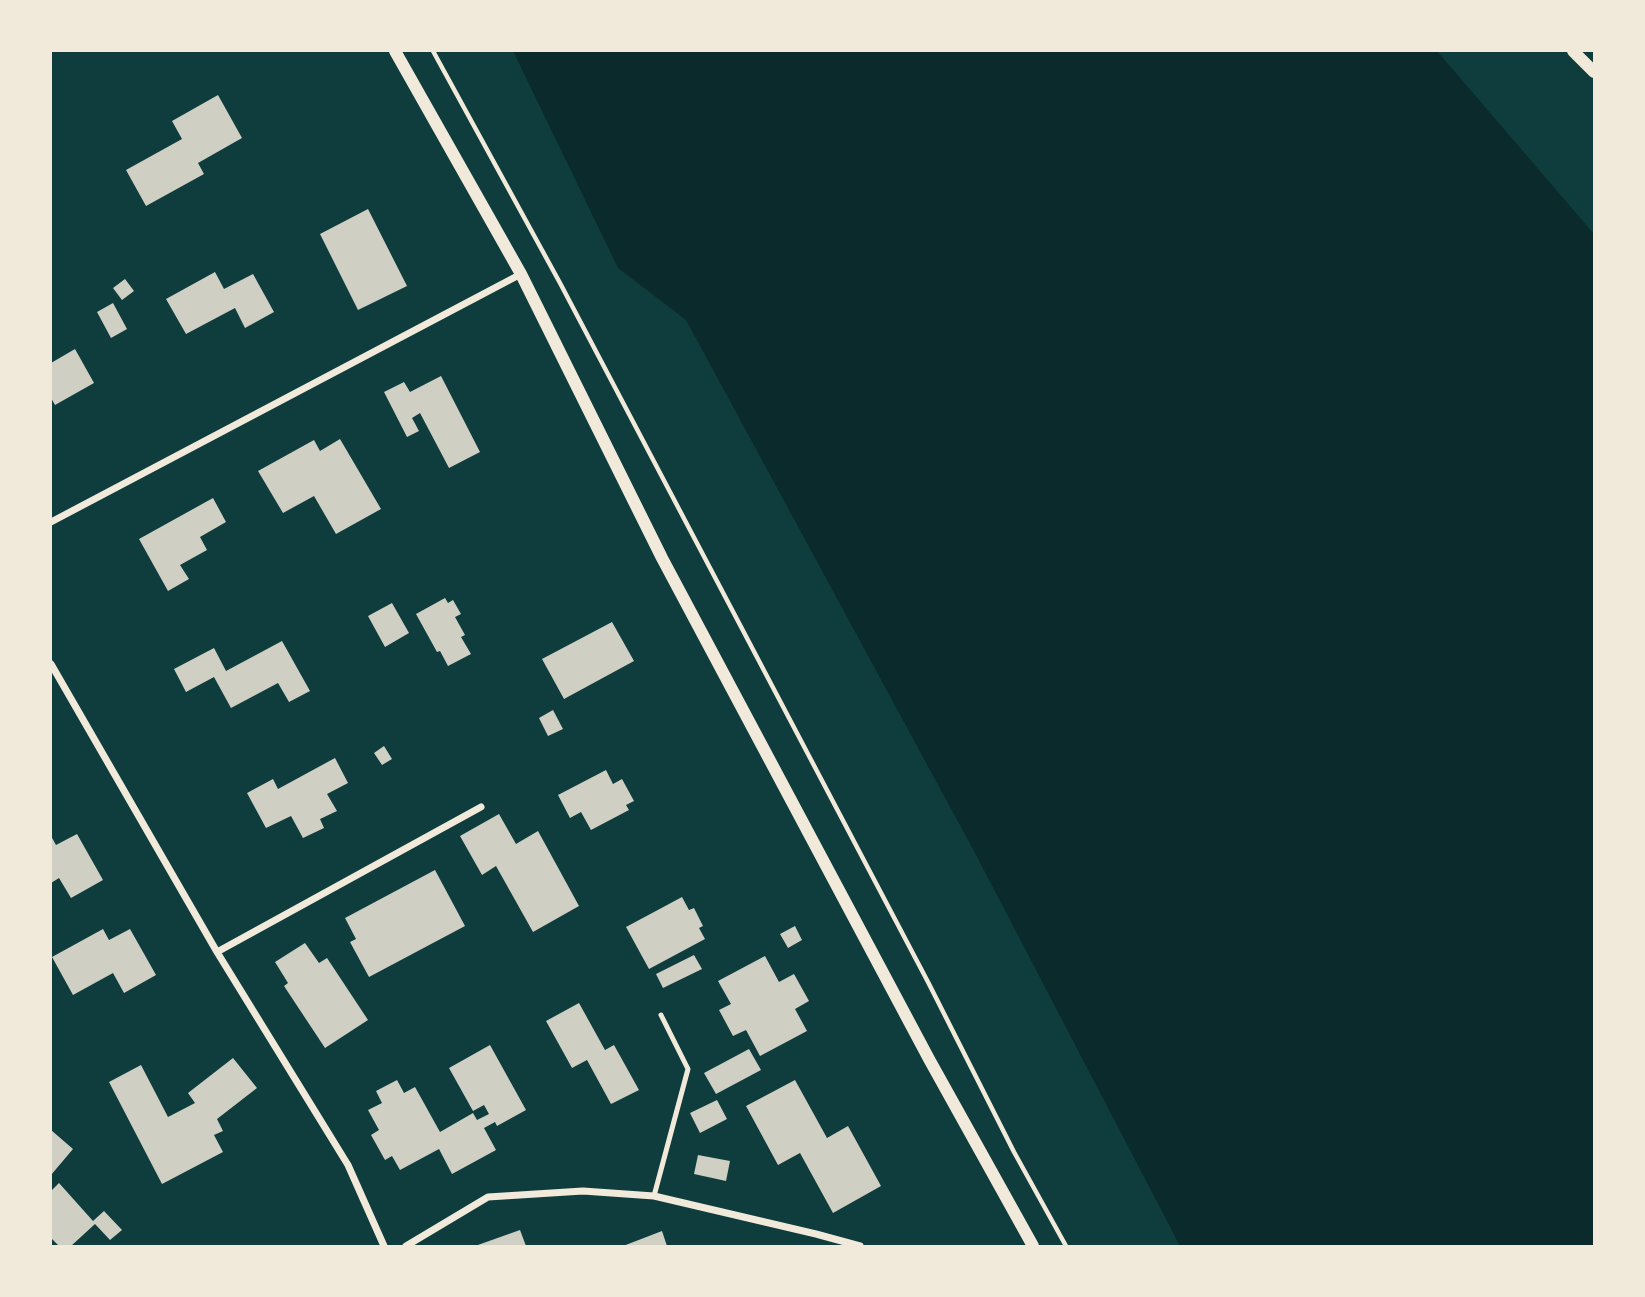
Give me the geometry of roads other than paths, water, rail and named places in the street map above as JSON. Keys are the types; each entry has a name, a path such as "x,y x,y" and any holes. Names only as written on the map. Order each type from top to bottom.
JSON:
{"street":[{"path":"395,51 521,274 662,558 929,1059 1033,1246"},
{"path":"1573,51 1594,72"},
{"path":"51,522 521,274"},
{"path":"51,664 217,952 348,1166 384,1246"},
{"path":"217,952 481,807"},
{"path":"406,1246 488,1197 583,1191 654,1196 860,1246"}],"lane":[{"path":"654,1196 688,1069 662,1015"}],"water":[{"path":"513,51 1437,51 1594,234 1594,1246 1180,1246 975,853 686,320 618,268"}]}
